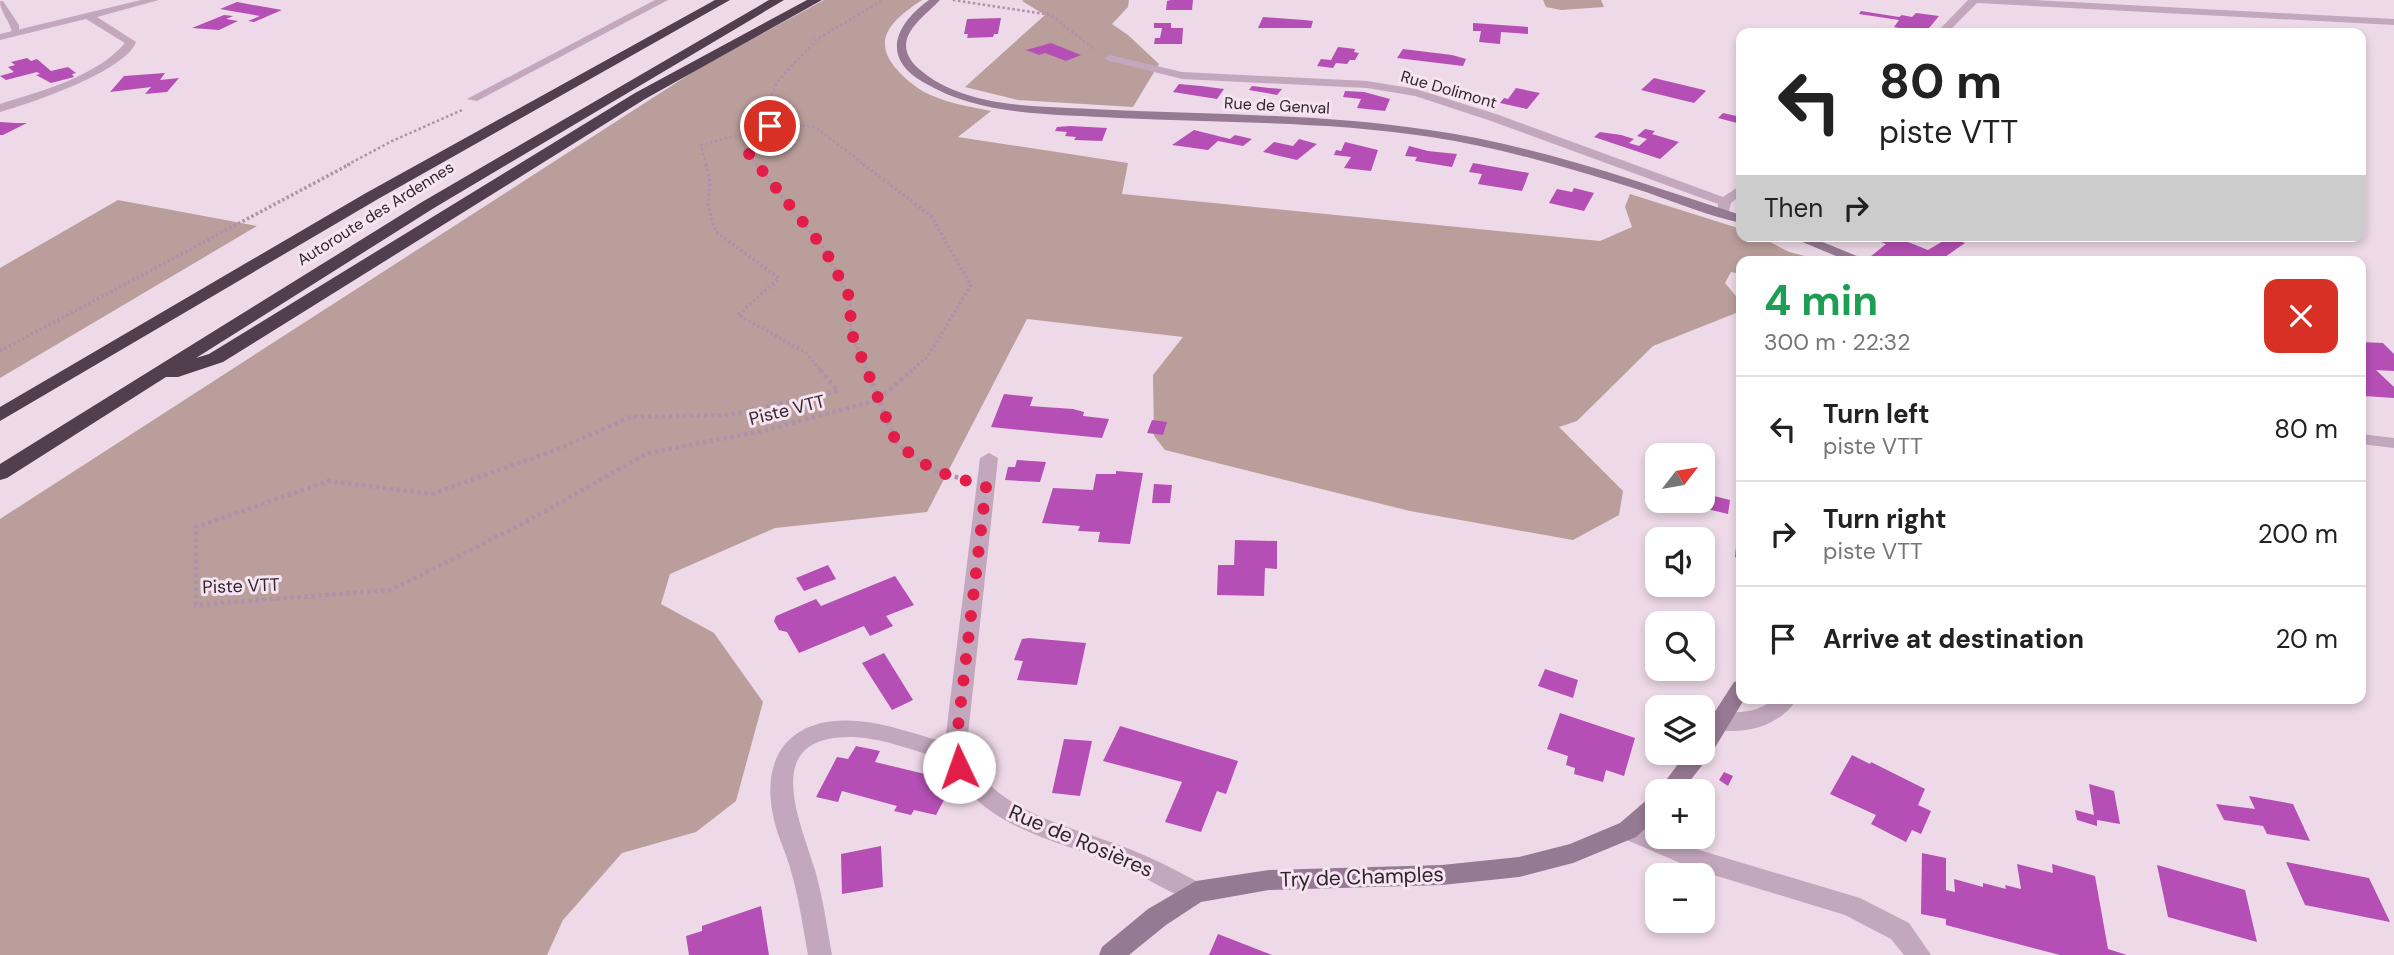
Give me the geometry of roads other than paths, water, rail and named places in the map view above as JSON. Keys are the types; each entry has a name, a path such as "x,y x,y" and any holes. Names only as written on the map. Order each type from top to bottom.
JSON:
{"highway":[{"name":"Autoroute des Ardennes","path":"0,415 372,197 707,5 724,0"},
{"name":"Autoroute des Ardennes","path":"0,473 139,383 428,205 778,0"},
{"path":"139,383 216,358 640,96 816,0"}],"street":[{"path":"0,37 154,0"},
{"path":"473,99 663,0"},
{"name":"Rue de Genval","path":"935,0 906,24 902,34 902,54 916,71 929,81 968,98 1028,108 1384,128 1465,138 1724,208"},
{"path":"1945,28 1963,4 1975,0 2394,22"},
{"path":"0,108 93,71 130,46 131,42 88,16"},
{"name":"Rue Dolimont","path":"1110,58 1145,70 1198,78 1326,82 1406,90 1511,124 1724,208"},
{"path":"1736,195 1724,208 1736,216"},
{"path":"1811,242 1849,256"},
{"path":"2366,440 2394,443"},
{"path":"820,955 803,872 781,800 783,762 792,746 810,734 833,729 857,729 955,753 989,458"},
{"path":"1715,728 1736,696"},
{"path":"1719,722 1752,722 1764,718 1780,704"},
{"name":"Rue de Rosières","path":"955,753 959,767 1000,806 1020,817 1122,856 1196,892"},
{"path":"1679,779 1690,765"},
{"name":"Try de Champles","path":"1111,955 1157,917 1196,892 1292,879 1486,872 1573,853 1628,830 1645,815"},
{"path":"1628,830 1694,859 1850,906 1900,931 1919,955"}],"lane":[{"path":"0,3 16,25 16,33"}]}
